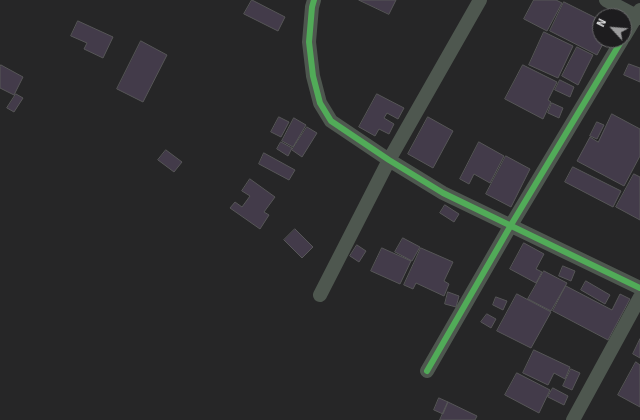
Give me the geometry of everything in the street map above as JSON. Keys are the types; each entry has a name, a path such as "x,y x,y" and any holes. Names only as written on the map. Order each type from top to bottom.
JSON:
{"street":[{"path":"314,0 309,42 313,76 320,102 331,121 389,160 443,193 640,288"},
{"path":"320,295 389,160 480,0"},
{"path":"606,0 639,15 632,25"},
{"path":"427,371 511,225 617,48"},
{"path":"573,420 640,297"}],"building":[{"path":"252,0 285,17 278,31 244,14"},
{"path":"359,0 396,0 389,14"},
{"path":"534,0 556,0 562,3 547,31 524,19"},
{"path":"564,2 592,16 592,48 601,48 597,55 550,31"},
{"path":"78,21 113,37 103,58 84,49 87,43 71,36"},
{"path":"544,32 573,46 558,78 529,65"},
{"path":"141,41 167,55 143,102 117,89"},
{"path":"577,47 593,55 578,85 562,76"},
{"path":"629,64 640,68 640,82 624,75"},
{"path":"1,65 23,77 14,95 0,88"},
{"path":"523,65 557,82 548,100 551,102 543,119 505,99"},
{"path":"560,80 574,87 570,97 555,90"},
{"path":"16,94 23,98 14,112 7,108"},
{"path":"377,94 404,108 398,119 387,113 384,118 394,124 389,134 379,129 375,136 359,127"},
{"path":"552,103 563,108 559,118 548,113"},
{"path":"612,114 640,129 640,156 624,186 577,161 590,137 598,142"},
{"path":"279,117 289,122 281,137 271,132"},
{"path":"428,117 453,131 433,168 408,154"},
{"path":"294,118 306,125 293,147 282,141"},
{"path":"597,122 604,125 597,139 590,136"},
{"path":"307,127 317,133 302,157 292,150"},
{"path":"281,142 292,148 288,156 277,149"},
{"path":"479,142 504,156 490,183 474,174 469,184 460,179"},
{"path":"166,150 182,162 174,172 158,160"},
{"path":"264,153 295,170 289,180 259,164"},
{"path":"506,156 530,169 511,207 486,194"},
{"path":"573,167 621,191 613,207 565,182"},
{"path":"634,174 640,177 640,220 616,207"},
{"path":"250,179 275,197 264,212 269,215 260,229 230,208 235,202 242,207 250,196 242,191"},
{"path":"445,205 459,214 454,222 440,213"},
{"path":"295,229 313,247 302,258 284,240"},
{"path":"403,238 420,247 412,261 395,252"},
{"path":"524,243 544,254 536,269 542,272 536,283 510,269"},
{"path":"357,245 366,251 359,262 350,256"},
{"path":"382,248 411,261 400,284 371,271"},
{"path":"421,248 453,262 444,281 449,284 444,296 416,283 413,289 404,285"},
{"path":"563,266 575,271 571,281 559,276"},
{"path":"544,271 567,283 551,311 528,299"},
{"path":"586,281 610,295 605,304 581,290"},
{"path":"566,286 612,310 620,294 630,299 608,340 553,311"},
{"path":"448,292 459,296 456,307 445,304"},
{"path":"517,294 551,312 531,348 497,331"},
{"path":"496,297 507,301 503,310 493,305"},
{"path":"487,314 496,319 491,328 481,322"},
{"path":"640,339 640,358 633,354"},
{"path":"534,350 570,367 565,379 554,373 548,385 523,373"},
{"path":"636,362 640,365 640,407 618,395"},
{"path":"571,369 580,373 572,390 563,386"},
{"path":"517,373 550,390 539,413 505,395"},
{"path":"553,388 568,396 564,405 548,397"},
{"path":"439,398 448,402 443,414 434,410"},
{"path":"448,402 477,416 475,420 440,420"}],"cycle path":[{"path":"314,0 309,42 313,76 320,103 331,121 389,160 443,193 640,288"},
{"path":"427,371 511,225 617,48"}]}
